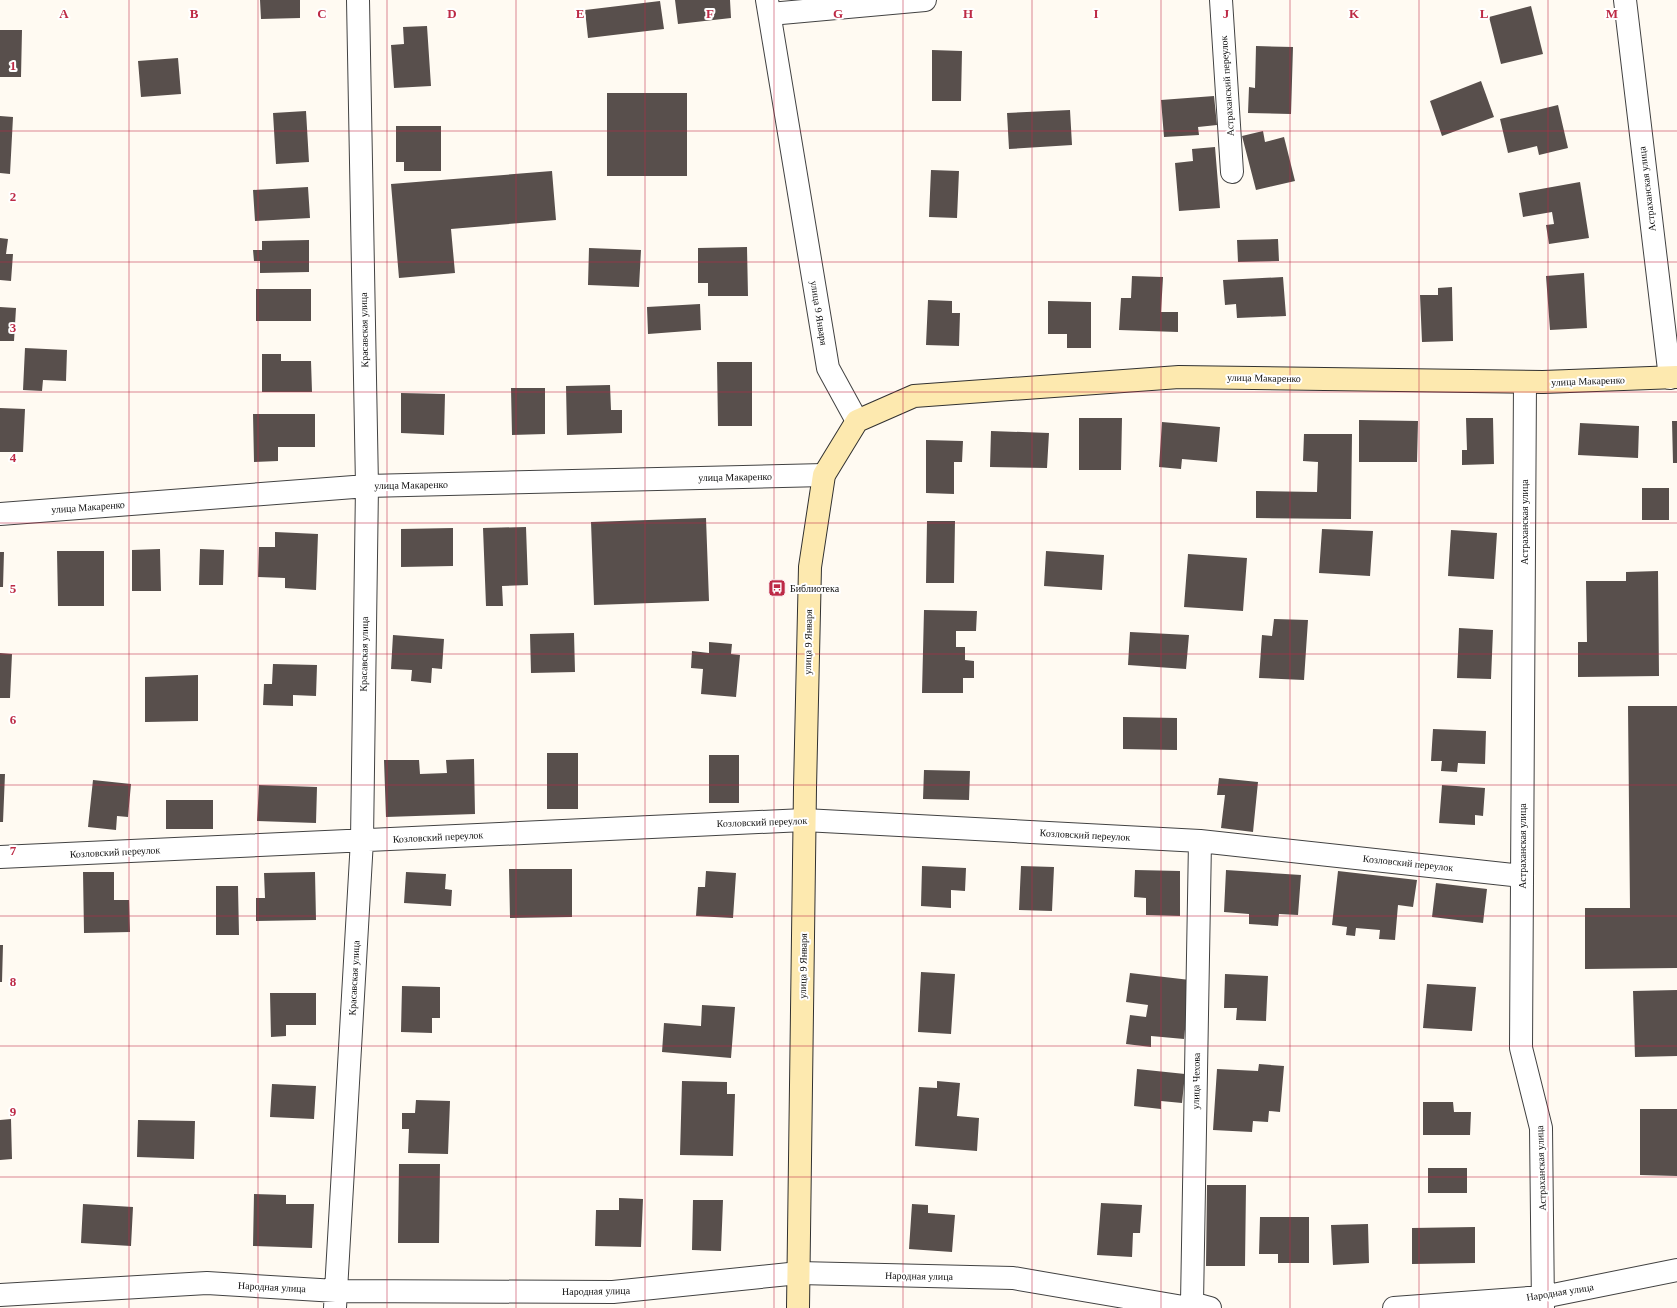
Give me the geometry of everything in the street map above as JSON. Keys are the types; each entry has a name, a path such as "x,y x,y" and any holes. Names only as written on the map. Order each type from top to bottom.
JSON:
{"main road":[{"name":"улица Макаренко","path":"858,421 914,396 1179,377 1525,382 1673,378"},
{"name":"улица 9 Января","path":"798,1308 804,820 810,567 824,475 858,421"}],"street":[{"name":"Красавская улица","path":"335,1299 362,840 367,486 358,0"},
{"path":"768,7 925,0"},
{"name":"Астраханский переулок","path":"1221,0 1232,172"},
{"name":"Астраханская улица","path":"1625,0 1673,378"},
{"name":"улица 9 Января","path":"768,7 828,368 858,421"},
{"name":"Астраханская улица","path":"1525,382 1521,1048 1541,1128 1543,1302"},
{"name":"улица Макаренко","path":"0,514 367,486 824,475"},
{"name":"Козловский переулок","path":"0,857 804,820 1200,840 1522,876"},
{"name":"улица Чехова","path":"1200,840 1192,1303 1210,1308"},
{"name":"Народная улица","path":"1394,1308 1543,1302 1677,1270"},
{"name":"Народная улица","path":"0,1295 207,1283 335,1299 613,1292 799,1273 1013,1278 1189,1308"}],"building":[{"path":"260,0 300,0 300,18 261,19"},
{"path":"675,0 730,0 731,18 678,24"},
{"path":"660,1 664,29 588,38 585,10"},
{"path":"1531,6 1543,54 1501,64 1489,17"},
{"path":"427,26 431,86 394,88 391,45 404,44 403,27"},
{"path":"0,30 22,30 21,77 0,77"},
{"path":"1256,46 1293,47 1291,114 1248,113 1249,87 1255,88"},
{"path":"932,50 962,51 961,101 932,101"},
{"path":"178,58 181,94 141,97 138,61"},
{"path":"1481,81 1494,117 1442,136 1430,101"},
{"path":"607,93 687,93 687,176 607,176"},
{"path":"1214,96 1217,125 1198,127 1199,135 1164,137 1161,100"},
{"path":"1558,105 1568,148 1539,155 1537,146 1508,153 1500,119"},
{"path":"1070,110 1072,145 1009,149 1007,113"},
{"path":"306,111 309,162 276,164 273,113"},
{"path":"0,116 13,117 10,174 0,173"},
{"path":"396,126 441,126 441,171 404,171 404,162 396,162"},
{"path":"1263,131 1265,142 1284,137 1295,181 1256,190 1242,136"},
{"path":"1215,147 1220,208 1179,211 1175,163 1193,161 1192,149"},
{"path":"931,170 959,171 957,218 929,217"},
{"path":"552,171 556,220 451,229 455,273 399,278 391,184"},
{"path":"1580,182 1589,238 1549,244 1546,225 1554,224 1552,212 1523,217 1519,193"},
{"path":"308,187 310,218 255,221 253,190"},
{"path":"0,238 8,239 6,254 13,254 11,281 0,280"},
{"path":"1278,239 1279,261 1238,262 1237,240"},
{"path":"309,240 309,272 260,273 260,261 254,261 253,250 262,250 262,241"},
{"path":"747,247 748,296 708,296 708,283 698,283 698,248"},
{"path":"589,248 641,250 639,287 588,285"},
{"path":"1584,273 1587,328 1550,330 1546,276"},
{"path":"1132,276 1163,277 1161,312 1178,312 1178,332 1119,330 1121,298 1131,298"},
{"path":"1283,277 1286,316 1237,318 1236,304 1225,305 1223,280"},
{"path":"1452,287 1453,341 1422,342 1420,295 1438,295 1438,288"},
{"path":"256,289 311,289 311,321 256,321"},
{"path":"928,300 952,301 952,313 960,313 959,346 926,345"},
{"path":"1048,301 1091,302 1091,348 1067,348 1067,334 1048,334"},
{"path":"700,304 701,330 648,334 647,307"},
{"path":"0,307 16,308 14,341 0,341"},
{"path":"25,348 67,350 66,381 43,380 42,391 23,390"},
{"path":"262,354 281,354 281,361 311,361 312,392 262,392"},
{"path":"717,362 752,362 752,426 718,426"},
{"path":"610,385 611,410 622,410 622,433 567,435 566,386"},
{"path":"511,388 545,388 545,434 512,435"},
{"path":"401,393 445,394 444,435 401,433"},
{"path":"0,408 25,409 23,452 0,452"},
{"path":"253,414 315,414 315,447 278,447 278,461 254,462"},
{"path":"1079,418 1122,418 1121,470 1079,470"},
{"path":"1466,418 1493,418 1494,464 1462,465 1462,450 1467,450"},
{"path":"1359,420 1418,421 1417,462 1359,462"},
{"path":"1672,421 1677,421 1677,463 1673,463"},
{"path":"1162,422 1220,427 1217,462 1182,459 1181,469 1159,467"},
{"path":"1580,423 1639,426 1638,458 1578,455"},
{"path":"991,431 1049,433 1047,468 990,467"},
{"path":"1304,434 1352,434 1351,519 1256,518 1256,491 1317,492 1318,462 1303,461"},
{"path":"926,440 963,441 962,462 954,462 954,494 926,493"},
{"path":"1642,488 1669,488 1669,520 1642,520"},
{"path":"706,518 709,601 594,605 591,522"},
{"path":"927,521 955,521 954,583 926,583"},
{"path":"526,527 528,585 502,586 503,606 486,606 483,528"},
{"path":"453,528 453,566 401,567 401,529"},
{"path":"1322,529 1373,531 1370,576 1319,573"},
{"path":"1451,530 1497,533 1494,579 1448,576"},
{"path":"275,532 318,534 316,590 285,588 285,578 258,577 259,547 275,547"},
{"path":"160,549 161,591 132,591 132,550"},
{"path":"200,549 224,550 223,585 199,585"},
{"path":"57,551 104,551 104,606 58,606"},
{"path":"1046,551 1104,555 1102,590 1044,586"},
{"path":"0,552 4,552 3,587 0,587"},
{"path":"1188,554 1247,558 1243,611 1184,607"},
{"path":"1658,571 1659,676 1578,677 1578,642 1587,642 1586,581 1626,581 1626,572"},
{"path":"924,610 977,611 976,631 956,631 956,647 965,647 965,660 974,661 974,678 963,678 963,693 922,693"},
{"path":"1274,619 1308,620 1304,680 1259,678 1262,635 1272,636"},
{"path":"1459,628 1493,630 1491,679 1457,678"},
{"path":"1130,632 1189,635 1186,669 1128,665"},
{"path":"574,633 575,672 531,673 530,634"},
{"path":"393,635 444,639 442,669 432,668 431,683 411,681 412,670 391,669"},
{"path":"709,642 732,644 731,654 740,655 736,697 701,694 703,669 691,668 692,651 709,653"},
{"path":"0,653 12,654 10,698 0,698"},
{"path":"273,664 317,665 316,696 293,695 293,706 263,705 264,684 272,684"},
{"path":"198,675 198,721 145,722 145,677"},
{"path":"1628,706 1677,706 1677,968 1585,969 1585,908 1630,908"},
{"path":"1123,717 1177,718 1177,750 1123,749"},
{"path":"1433,729 1486,731 1485,764 1458,763 1457,772 1441,771 1442,761 1431,761"},
{"path":"547,753 578,753 578,809 547,809"},
{"path":"709,755 739,755 739,803 709,803"},
{"path":"474,759 475,814 386,817 384,760 419,760 420,774 447,773 446,760"},
{"path":"924,770 970,771 969,800 923,799"},
{"path":"0,774 5,774 3,822 0,822"},
{"path":"1219,778 1258,782 1253,832 1221,828 1225,795 1217,795"},
{"path":"93,780 131,784 128,817 117,816 116,830 88,827"},
{"path":"259,785 317,787 316,823 257,821"},
{"path":"1442,785 1485,788 1483,816 1475,815 1475,825 1439,823"},
{"path":"166,800 213,800 213,829 166,829"},
{"path":"922,866 966,868 965,891 951,890 951,908 921,906"},
{"path":"1021,866 1054,867 1052,911 1019,910"},
{"path":"509,869 572,869 572,917 510,918"},
{"path":"1135,870 1180,871 1180,916 1146,915 1146,898 1134,897"},
{"path":"1226,870 1301,875 1298,915 1279,914 1278,926 1249,924 1249,914 1224,912"},
{"path":"706,871 736,873 733,918 696,916 698,887 705,887"},
{"path":"1338,871 1417,880 1413,907 1398,905 1395,940 1379,939 1380,930 1356,928 1355,936 1346,935 1347,927 1332,925"},
{"path":"83,872 114,872 114,900 129,900 130,932 84,933"},
{"path":"315,872 316,920 256,921 256,898 265,898 264,873"},
{"path":"406,872 446,874 445,889 452,890 451,906 404,903"},
{"path":"1436,883 1487,889 1483,923 1432,917"},
{"path":"216,886 238,886 239,935 216,935"},
{"path":"0,945 3,945 2,982 0,982"},
{"path":"921,972 955,974 951,1034 918,1032"},
{"path":"1130,973 1190,980 1184,1039 1151,1036 1151,1047 1126,1044 1130,1015 1146,1017 1148,1005 1126,1002"},
{"path":"1225,974 1268,976 1266,1021 1236,1020 1237,1008 1224,1008"},
{"path":"1427,984 1476,987 1472,1031 1423,1028"},
{"path":"402,986 440,987 440,1018 432,1018 432,1033 401,1032"},
{"path":"1677,990 1677,1056 1635,1057 1633,991"},
{"path":"270,993 316,993 316,1025 286,1025 286,1036 271,1037"},
{"path":"702,1005 735,1007 731,1058 662,1052 664,1023 701,1026"},
{"path":"1259,1064 1284,1066 1280,1112 1269,1111 1268,1122 1253,1121 1252,1132 1213,1130 1217,1069 1258,1071"},
{"path":"1137,1069 1185,1074 1182,1103 1161,1101 1161,1109 1134,1106"},
{"path":"682,1081 727,1082 727,1094 735,1094 733,1156 680,1155"},
{"path":"937,1081 960,1083 957,1116 979,1118 977,1151 915,1146 919,1087 937,1088"},
{"path":"272,1084 316,1086 314,1119 270,1117"},
{"path":"416,1100 450,1101 448,1154 408,1153 409,1129 402,1129 402,1113 415,1113"},
{"path":"1423,1102 1453,1102 1454,1112 1471,1112 1470,1135 1423,1135"},
{"path":"1640,1109 1677,1109 1677,1176 1640,1175"},
{"path":"11,1119 12,1159 0,1160 0,1120"},
{"path":"138,1120 195,1121 194,1159 137,1157"},
{"path":"399,1164 440,1164 439,1243 398,1243"},
{"path":"1428,1168 1467,1168 1467,1193 1428,1193"},
{"path":"1207,1185 1246,1185 1245,1266 1206,1266"},
{"path":"254,1194 286,1195 286,1204 314,1204 312,1248 253,1246"},
{"path":"619,1198 643,1199 641,1247 595,1246 596,1210 619,1210"},
{"path":"693,1200 723,1200 721,1251 692,1250"},
{"path":"1101,1203 1142,1205 1140,1233 1133,1233 1132,1257 1097,1255"},
{"path":"83,1204 133,1207 131,1246 81,1243"},
{"path":"912,1204 928,1205 928,1213 955,1215 952,1252 909,1249"},
{"path":"1260,1217 1309,1217 1309,1263 1278,1263 1278,1254 1259,1254"},
{"path":"1368,1224 1369,1263 1333,1265 1331,1225"},
{"path":"1475,1227 1475,1263 1412,1264 1412,1228"}],"place":[{"name":"Библиотека","path":"777,588"}]}
